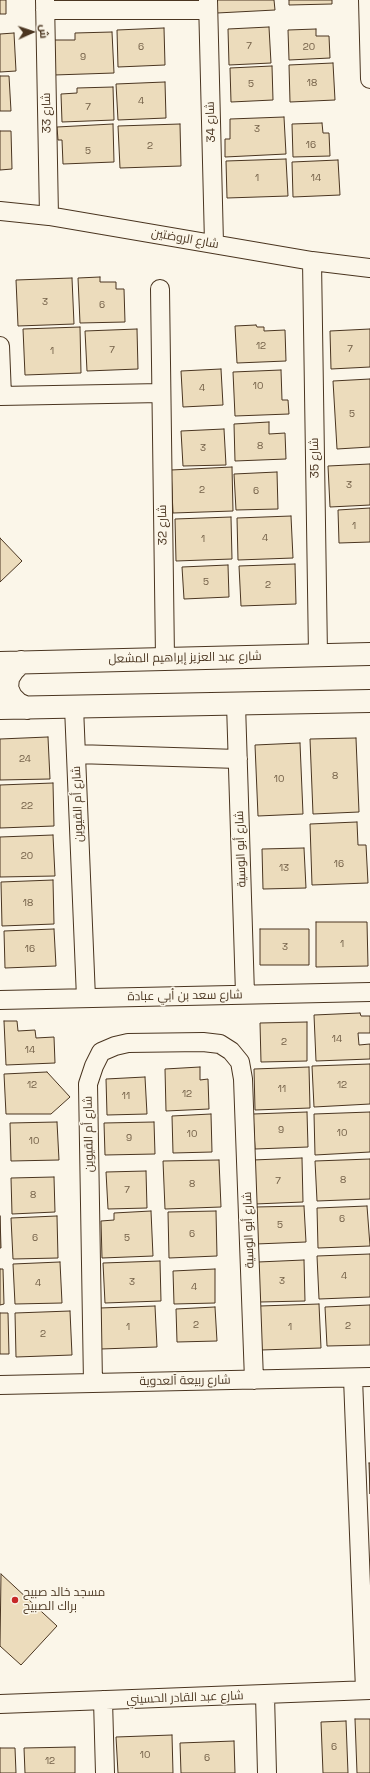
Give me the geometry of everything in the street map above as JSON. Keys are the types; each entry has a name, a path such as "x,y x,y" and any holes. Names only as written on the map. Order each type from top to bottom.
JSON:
{"main road":[{"name":"شارع عبد العزيز إبراهيم المشعل","path":"10,662 370,654"},
{"path":"10,662 13,670 8,678 7,688 10,697 18,704 27,708"},
{"path":"0,708 370,701"}],"street":[{"name":"شارع 33","path":"48,216 45,5 208,5"},
{"name":"شارع 34","path":"208,5 214,243"},
{"path":"369,11 370,79"},
{"name":"شارع الروضتين","path":"0,211 48,216 214,243 312,262 370,268"},
{"name":"شارع 35","path":"312,262 318,656"},
{"name":"شارع 32","path":"160,290 165,658"},
{"path":"0,346 1,396 161,392"},
{"name":"شارع أبو الوسية","path":"236,704 245,994"},
{"name":"شارع أم القيوين","path":"74,707 86,998"},
{"path":"76,754 238,759"},
{"name":"شارع سعد بن أبي عبادة","path":"0,1000 370,992"},
{"name":"شارع أم القيوين","path":"93,1383 88,1084 94,1066 101,1052 115,1046 128,1044 203,1042 220,1044 231,1051 240,1062 243,1079"},
{"name":"شارع أبو الوسية","path":"243,1079 254,1380"},
{"path":"362,1377 367,1690"},
{"name":"شارع ربيعة آلعدوية","path":"0,1385 362,1377"},
{"name":"شارع عبد القادر الحسيني","path":"0,1704 367,1690"},
{"path":"265,1695 267,1773"},
{"path":"103,1700 105,1773"}],"building":[{"path":"0,0 6,0 6,14 0,14"},
{"path":"217,0 274,0 275,10 217,13"},
{"path":"289,0 332,0 332,4 289,5"},
{"path":"269,27 271,63 229,65 228,29"},
{"path":"164,28 165,65 118,67 117,30"},
{"path":"316,29 316,36 329,36 330,58 289,60 288,30"},
{"path":"112,32 114,73 54,75 53,40 75,40 75,33"},
{"path":"14,33 16,71 0,72 0,34"},
{"path":"333,63 335,100 290,102 289,65"},
{"path":"272,66 273,100 231,102 230,68"},
{"path":"0,76 9,76 11,111 0,111"},
{"path":"165,82 166,118 118,120 116,84"},
{"path":"113,87 114,120 62,122 61,94 77,93 77,88"},
{"path":"284,117 286,154 225,157 225,139 230,139 230,119"},
{"path":"322,123 323,133 329,133 330,156 293,157 292,124"},
{"path":"113,124 114,162 63,164 62,140 58,140 57,127"},
{"path":"180,124 181,166 120,168 118,126"},
{"path":"0,131 11,131 12,169 0,170"},
{"path":"286,159 288,196 227,198 226,161"},
{"path":"338,160 340,195 293,197 292,162"},
{"path":"100,277 100,282 116,282 116,289 124,289 125,322 80,323 78,278"},
{"path":"72,278 74,324 18,326 16,280"},
{"path":"256,325 257,327 264,327 264,331 285,330 286,361 237,363 235,326"},
{"path":"80,327 81,373 25,375 23,329"},
{"path":"137,329 138,369 87,371 85,331"},
{"path":"370,329 370,367 331,369 330,331"},
{"path":"221,369 223,405 183,407 181,371"},
{"path":"281,370 282,400 288,400 289,414 235,416 233,372"},
{"path":"370,379 370,447 337,449 333,381"},
{"path":"269,422 269,434 285,433 286,459 235,461 234,424"},
{"path":"224,429 226,465 183,466 181,431"},
{"path":"370,464 370,505 330,507 328,466"},
{"path":"232,467 233,511 173,513 171,470"},
{"path":"277,472 278,509 236,510 234,474"},
{"path":"370,508 370,542 339,543 338,510"},
{"path":"291,516 293,558 238,560 237,518"},
{"path":"231,517 232,559 176,561 175,519"},
{"path":"0,538 22,561 0,582"},
{"path":"295,564 296,604 241,606 239,566"},
{"path":"228,565 229,597 184,599 182,567"},
{"path":"48,737 50,779 0,780 0,739"},
{"path":"356,738 359,812 313,814 310,739"},
{"path":"300,743 303,814 258,816 255,745"},
{"path":"53,783 54,826 0,828 0,785"},
{"path":"357,822 358,845 366,845 368,883 312,885 310,824"},
{"path":"53,835 55,876 0,877 0,837"},
{"path":"304,848 306,888 263,889 262,849"},
{"path":"53,880 54,924 2,926 1,882"},
{"path":"316,922 367,922 368,966 316,967"},
{"path":"54,929 56,966 5,968 4,931"},
{"path":"260,929 309,929 309,965 260,965"},
{"path":"360,1013 361,1016 370,1016 370,1033 358,1033 359,1045 370,1044 370,1059 316,1061 314,1015"},
{"path":"4,1021 17,1021 18,1031 35,1030 36,1038 54,1037 55,1063 6,1065"},
{"path":"307,1022 307,1061 261,1062 260,1023"},
{"path":"370,1064 370,1104 314,1107 312,1066"},
{"path":"200,1067 200,1080 208,1079 209,1109 166,1111 165,1069"},
{"path":"309,1067 310,1108 255,1110 254,1069"},
{"path":"47,1072 70,1097 51,1114 6,1114 4,1074"},
{"path":"145,1077 147,1114 107,1115 106,1079"},
{"path":"307,1112 308,1147 255,1149 253,1114"},
{"path":"370,1112 370,1152 315,1155 314,1114"},
{"path":"211,1114 212,1152 173,1153 172,1116"},
{"path":"57,1122 59,1160 11,1161 10,1123"},
{"path":"154,1122 155,1154 105,1155 104,1123"},
{"path":"302,1158 303,1202 255,1204 253,1160"},
{"path":"370,1159 370,1199 317,1201 315,1161"},
{"path":"219,1160 221,1207 165,1209 163,1161"},
{"path":"146,1171 147,1208 108,1209 106,1172"},
{"path":"54,1177 55,1212 12,1214 11,1178"},
{"path":"304,1206 306,1242 256,1244 255,1207"},
{"path":"367,1206 370,1246 318,1248 317,1208"},
{"path":"151,1211 153,1256 102,1258 101,1221 114,1220 114,1213"},
{"path":"216,1211 217,1256 169,1258 168,1212"},
{"path":"0,1216 1,1248 0,1248"},
{"path":"57,1216 58,1258 13,1259 11,1218"},
{"path":"370,1254 370,1297 319,1299 317,1256"},
{"path":"304,1260 305,1301 260,1302 258,1262"},
{"path":"160,1261 161,1301 105,1303 103,1263"},
{"path":"60,1262 62,1303 15,1304 13,1264"},
{"path":"0,1269 3,1269 4,1304 0,1305"},
{"path":"215,1269 215,1303 174,1304 173,1271"},
{"path":"319,1304 321,1348 261,1350 260,1306"},
{"path":"370,1305 370,1345 327,1346 325,1307"},
{"path":"155,1306 157,1347 101,1349 100,1308"},
{"path":"215,1307 217,1341 177,1342 176,1309"},
{"path":"70,1311 72,1355 16,1357 15,1313"},
{"path":"0,1313 8,1313 9,1354 0,1354"},
{"path":"369,1463 370,1463 370,1494"},
{"name":"مسجد خالد صبيح براك الصبيح","path":"1,1574 57,1626 21,1665 0,1646"},
{"path":"355,1719 370,1719 370,1773 357,1773"},
{"path":"346,1721 348,1773 323,1773 321,1722"},
{"path":"172,1735 173,1773 118,1773 116,1737"},
{"path":"234,1741 235,1773 181,1773 180,1743"},
{"path":"75,1747 75,1773 25,1773 24,1748"},
{"path":"0,1748 15,1748 16,1773 0,1773"}],"place":[{"name":"مسجد خالد صبيح براك الصبيح","path":"15,1600"}]}
